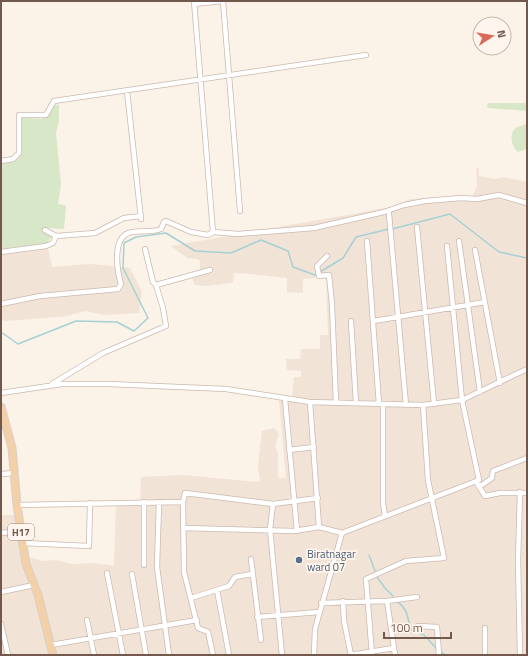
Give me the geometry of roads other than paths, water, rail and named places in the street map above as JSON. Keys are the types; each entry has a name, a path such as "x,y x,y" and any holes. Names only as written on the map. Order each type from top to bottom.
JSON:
{"main road":[{"name":"H17","path":"1,407 11,438 17,505 26,564 34,585 53,655"}],"street":[{"path":"213,232 194,2 223,1 240,211"},
{"path":"1,161 13,159 18,153 19,115 46,115 54,101 127,92 366,55"},
{"path":"45,230 56,236 95,233 124,218 141,218 127,92"},
{"path":"1,304 40,296 118,289 122,284 117,267 118,249 126,234 133,232 154,232 161,229 164,222 198,234 208,235 213,232 238,234 314,228 425,201 461,198 477,199 499,196 527,203"},
{"path":"389,214 406,404"},
{"path":"416,227 434,404"},
{"path":"1,252 46,246 53,243 56,236"},
{"path":"367,241 381,404 383,503 385,516"},
{"path":"459,241 480,392"},
{"path":"447,246 462,400 479,480 477,483 485,496 520,492 527,493"},
{"path":"51,385 103,353 166,326 163,308 156,285 153,282 145,249"},
{"path":"475,250 500,383"},
{"path":"327,256 317,266 319,276 329,275 332,304 336,403"},
{"path":"156,285 210,270"},
{"path":"374,321 485,302"},
{"path":"351,321 356,403"},
{"path":"1,393 62,384 109,384 226,389 310,402 423,405 462,400 500,383 527,368"},
{"path":"285,399 293,503 297,531"},
{"path":"310,402 319,527"},
{"path":"372,653 366,579 406,561 444,558 428,480 423,405"},
{"path":"289,450 314,447"},
{"path":"183,528 270,529 297,531 319,527 342,533 432,497 477,483 482,485 492,478 493,471 527,458"},
{"path":"1,474 15,473"},
{"path":"520,492 518,561 520,655"},
{"path":"213,655 208,632 205,629 199,629 184,572 183,502 185,493 273,504 293,503 318,498"},
{"path":"144,502 144,565"},
{"path":"159,502 157,567 169,655"},
{"path":"17,505 183,502"},
{"path":"23,543 89,546 90,503"},
{"path":"273,504 270,529 277,616 282,655"},
{"path":"1,533 21,531"},
{"path":"314,655 315,629 321,603 342,533"},
{"path":"251,559 261,640"},
{"path":"107,573 123,655"},
{"path":"132,574 146,655"},
{"path":"191,598 229,586 236,577 252,574"},
{"path":"1,592 34,585"},
{"path":"217,590 229,655"},
{"path":"321,603 343,601 387,601 417,596"},
{"path":"343,601 344,622 351,655 372,653 394,648"},
{"path":"387,601 395,655"},
{"path":"257,617 319,612"},
{"path":"87,620 94,655"},
{"path":"51,645 197,620"},
{"path":"1,624 8,655"},
{"path":"418,626 437,627 439,655"},
{"path":"485,628 485,655"}],"waterway":[{"path":"392,229 450,214 499,252 527,258"},
{"path":"1,332 18,344 76,321 117,322 134,331 148,318 123,268 124,243 136,237 166,233 195,251 231,253 261,240 288,251 293,267 315,275 343,258 356,237 389,229"},
{"path":"369,555 375,571"},
{"path":"377,577 393,596"},
{"path":"396,601 405,609 408,616 410,629 424,635 437,649"},
{"path":"440,652 446,655"}],"place":[{"name":"Biratnagar ward 07","path":"299,560"}]}
